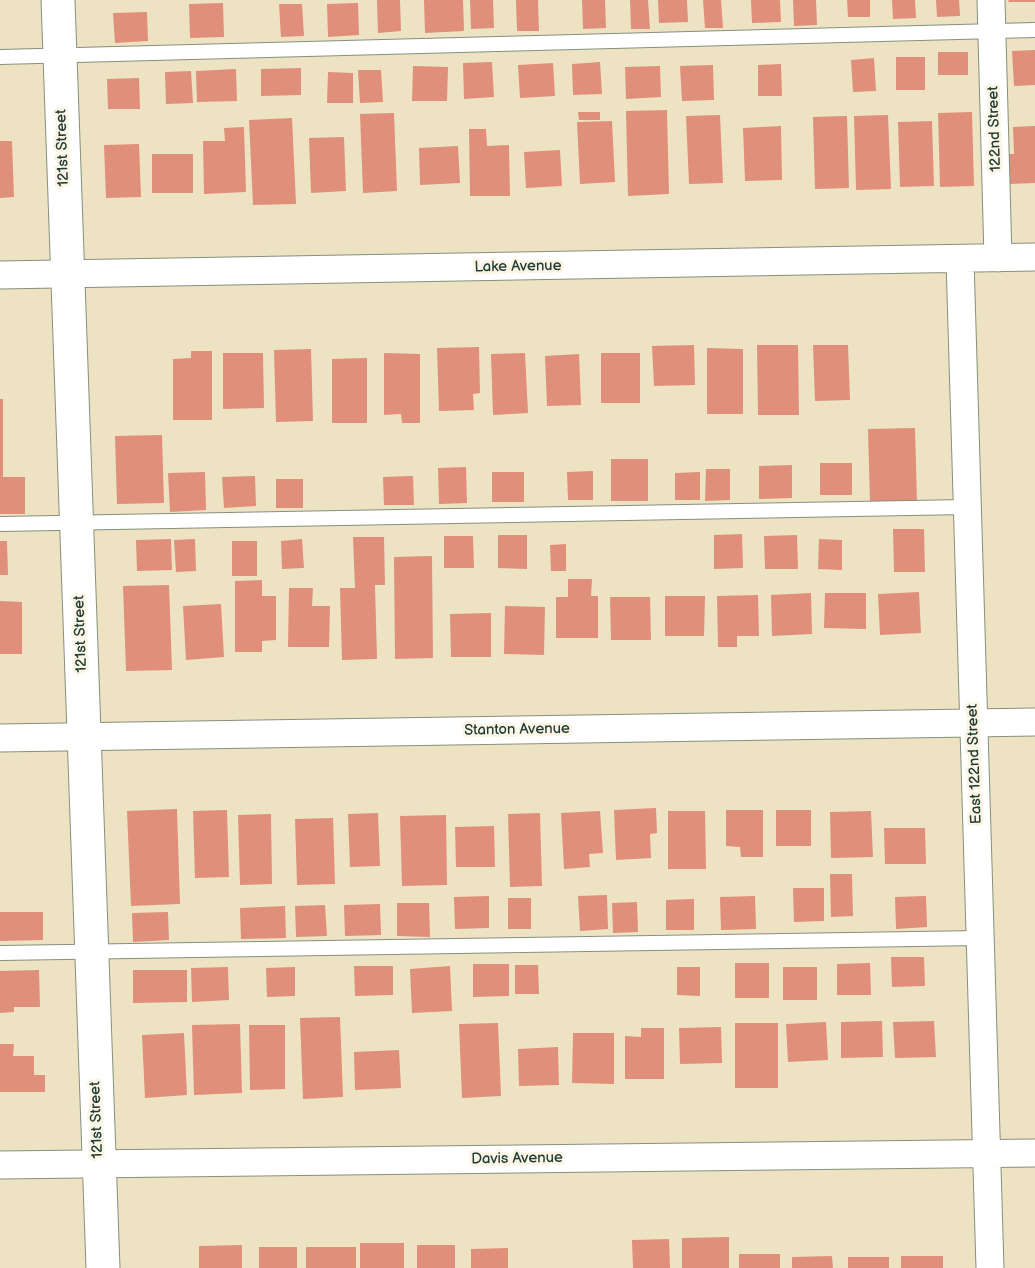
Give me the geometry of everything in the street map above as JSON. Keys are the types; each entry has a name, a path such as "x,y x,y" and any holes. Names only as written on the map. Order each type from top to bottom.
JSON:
{"street":[{"name":"121st Street","path":"58,0 103,1268"},
{"name":"122nd Street","path":"991,0 998,258"},
{"name":"Lake Avenue","path":"0,275 1035,257"},
{"name":"East 122nd Street","path":"960,260 990,1268"},
{"name":"Stanton Avenue","path":"0,738 1035,722"},
{"name":"Davis Avenue","path":"0,1165 1035,1153"}],"lane":[{"path":"0,57 1035,30"},
{"path":"0,524 968,507"},
{"path":"0,953 980,938"}],"building":[{"path":"377,0 400,0 401,31 378,33"},
{"path":"424,0 463,0 464,31 425,33"},
{"path":"470,0 493,0 494,28 471,29"},
{"path":"516,0 538,0 539,31 517,31"},
{"path":"582,0 605,0 606,28 583,29"},
{"path":"630,0 648,0 650,29 631,29"},
{"path":"658,0 687,0 688,22 659,23"},
{"path":"703,0 721,0 723,28 705,28"},
{"path":"751,0 780,0 781,22 752,23"},
{"path":"793,0 816,0 817,25 794,26"},
{"path":"847,0 870,0 870,17 848,17"},
{"path":"892,0 915,0 916,18 893,19"},
{"path":"936,0 959,0 960,16 937,17"},
{"path":"1009,0 1035,0 1035,2 1008,2"},
{"path":"223,3 224,37 190,38 189,4"},
{"path":"358,3 359,35 328,37 327,4"},
{"path":"279,4 302,4 304,36 281,37"},
{"path":"147,12 148,41 115,43 113,13"},
{"path":"1035,50 1035,85 1014,86 1012,51"},
{"path":"938,52 968,52 968,75 938,75"},
{"path":"896,57 925,57 925,90 896,90"},
{"path":"874,58 876,91 853,92 851,60"},
{"path":"492,62 494,97 464,99 463,63"},
{"path":"600,62 602,94 573,95 572,64"},
{"path":"553,63 555,96 520,98 518,65"},
{"path":"781,64 782,96 758,96 758,65"},
{"path":"713,65 714,100 682,101 680,66"},
{"path":"413,66 448,67 447,101 412,101"},
{"path":"660,66 661,97 626,99 625,67"},
{"path":"301,68 301,95 261,96 261,69"},
{"path":"236,69 237,101 197,102 196,71"},
{"path":"358,70 381,70 383,102 360,103"},
{"path":"191,71 193,103 166,104 165,72"},
{"path":"328,72 353,73 353,103 327,103"},
{"path":"139,78 140,109 108,109 107,79"},
{"path":"667,110 669,194 628,196 626,111"},
{"path":"578,112 600,112 600,120 579,120"},
{"path":"972,112 974,186 940,187 938,113"},
{"path":"394,113 397,191 363,193 360,114"},
{"path":"720,115 723,183 689,184 686,116"},
{"path":"888,115 891,189 856,190 854,116"},
{"path":"847,116 849,188 815,189 813,117"},
{"path":"292,118 296,204 253,205 249,120"},
{"path":"612,121 615,182 580,184 577,122"},
{"path":"932,121 934,186 900,187 898,122"},
{"path":"781,126 782,180 745,181 743,128"},
{"path":"1035,126 1035,183 1010,184 1008,154 1014,154 1013,127"},
{"path":"244,127 246,192 204,194 203,141 225,141 224,128"},
{"path":"469,129 486,129 487,146 509,145 510,196 470,196"},
{"path":"344,137 346,191 311,193 309,138"},
{"path":"0,141 12,141 14,197 0,198"},
{"path":"139,144 141,197 106,198 104,145"},
{"path":"458,146 460,183 420,185 419,148"},
{"path":"560,150 562,186 526,188 524,152"},
{"path":"152,154 193,154 193,193 152,193"},
{"path":"694,345 695,385 654,386 652,346"},
{"path":"757,345 798,345 799,415 758,415"},
{"path":"813,345 848,345 850,400 815,401"},
{"path":"479,347 480,393 473,394 474,410 439,411 437,348"},
{"path":"707,348 743,349 743,414 707,414"},
{"path":"311,349 313,421 276,422 274,350"},
{"path":"191,351 212,351 212,420 173,420 173,359 191,358"},
{"path":"223,353 263,353 264,408 223,409"},
{"path":"384,353 420,354 420,423 402,423 401,414 384,415"},
{"path":"525,353 528,413 493,415 491,354"},
{"path":"601,353 640,353 640,403 601,403"},
{"path":"579,354 581,405 547,406 545,356"},
{"path":"367,358 367,423 332,423 332,359"},
{"path":"0,399 3,399 3,477 25,477 25,514 0,514"},
{"path":"915,428 917,502 870,503 868,429"},
{"path":"162,435 164,503 117,504 115,436"},
{"path":"611,459 648,459 648,501 611,501"},
{"path":"820,463 852,463 852,495 820,495"},
{"path":"792,465 792,498 759,499 759,466"},
{"path":"466,467 467,503 439,504 438,468"},
{"path":"706,469 730,469 730,500 705,501"},
{"path":"593,471 593,500 568,500 567,472"},
{"path":"205,472 206,510 170,512 168,473"},
{"path":"492,472 524,472 524,502 492,502"},
{"path":"700,472 700,500 675,500 675,473"},
{"path":"255,476 256,506 224,508 222,477"},
{"path":"413,476 414,505 384,505 383,477"},
{"path":"276,479 303,479 303,508 276,508"},
{"path":"893,529 924,529 925,572 894,572"},
{"path":"742,534 743,568 714,569 714,535"},
{"path":"498,535 527,535 527,569 498,568"},
{"path":"797,535 798,569 765,569 764,536"},
{"path":"444,536 473,536 474,568 444,568"},
{"path":"353,537 384,537 385,585 375,585 377,659 342,660 340,588 355,588"},
{"path":"171,539 172,570 137,571 136,540"},
{"path":"195,539 196,571 176,572 174,540"},
{"path":"302,539 304,568 282,569 281,541"},
{"path":"819,539 842,540 842,570 818,569"},
{"path":"0,541 7,541 8,575 0,575"},
{"path":"232,541 257,541 257,576 232,576"},
{"path":"566,544 566,571 551,571 550,545"},
{"path":"432,556 433,658 395,659 394,557"},
{"path":"568,579 592,579 591,596 598,596 598,638 556,638 556,597 568,597"},
{"path":"262,580 262,596 276,596 276,640 262,641 262,652 235,652 235,581"},
{"path":"169,585 172,670 126,671 123,586"},
{"path":"289,588 313,588 312,606 330,606 329,647 288,647"},
{"path":"919,592 921,633 880,635 878,594"},
{"path":"811,593 812,634 772,636 771,595"},
{"path":"825,593 866,593 866,629 824,628"},
{"path":"758,595 759,636 737,636 737,647 718,647 717,596"},
{"path":"665,596 705,596 704,636 665,636"},
{"path":"610,597 650,597 651,640 611,640"},
{"path":"0,601 22,602 22,654 0,654"},
{"path":"221,604 224,657 186,660 183,606"},
{"path":"505,606 545,607 544,655 504,654"},
{"path":"491,613 491,657 451,657 450,614"},
{"path":"656,808 657,833 650,834 651,858 616,860 614,810"},
{"path":"177,809 180,904 131,906 127,811"},
{"path":"227,810 229,877 195,878 193,811"},
{"path":"726,810 763,810 763,857 741,857 740,847 726,846"},
{"path":"776,810 811,810 811,846 776,846"},
{"path":"600,811 603,853 589,854 590,867 564,869 561,813"},
{"path":"668,811 705,811 706,869 668,869"},
{"path":"871,811 873,857 831,858 830,812"},
{"path":"378,813 380,866 350,867 348,814"},
{"path":"540,813 542,886 510,887 508,814"},
{"path":"271,814 272,884 240,885 238,815"},
{"path":"446,815 447,885 402,886 400,816"},
{"path":"333,818 335,884 297,885 295,819"},
{"path":"494,826 495,867 456,867 455,827"},
{"path":"884,828 925,828 926,864 885,864"},
{"path":"830,874 852,874 853,916 831,917"},
{"path":"793,888 824,888 824,921 794,922"},
{"path":"607,895 608,929 580,931 578,896"},
{"path":"489,896 489,928 455,929 454,897"},
{"path":"755,896 756,929 721,930 720,897"},
{"path":"926,896 927,927 896,929 895,897"},
{"path":"508,898 531,898 531,929 508,929"},
{"path":"694,899 694,930 666,930 666,900"},
{"path":"637,902 638,932 613,933 612,903"},
{"path":"397,903 429,903 430,937 397,936"},
{"path":"380,904 381,935 345,936 344,905"},
{"path":"325,905 327,936 296,937 295,906"},
{"path":"285,906 286,938 241,939 240,908"},
{"path":"0,912 43,912 43,940 0,941"},
{"path":"168,912 169,940 133,942 132,913"},
{"path":"891,957 924,957 925,986 892,987"},
{"path":"735,963 769,963 769,998 735,998"},
{"path":"870,963 871,995 837,995 837,964"},
{"path":"473,964 509,964 509,996 473,997"},
{"path":"515,965 538,965 539,994 515,994"},
{"path":"354,966 393,966 393,995 355,996"},
{"path":"450,966 452,1011 412,1013 410,969"},
{"path":"228,967 229,1000 192,1002 191,968"},
{"path":"295,967 295,996 267,997 266,968"},
{"path":"677,967 700,967 700,996 677,995"},
{"path":"783,967 817,967 817,1000 783,1000"},
{"path":"39,970 40,1007 14,1007 14,1012 0,1013 0,971"},
{"path":"133,970 187,970 187,1002 133,1003"},
{"path":"340,1017 343,1097 303,1099 300,1018"},
{"path":"882,1021 883,1057 841,1058 841,1022"},
{"path":"934,1021 936,1057 895,1058 893,1022"},
{"path":"826,1022 828,1060 788,1062 786,1024"},
{"path":"498,1023 501,1096 462,1098 459,1024"},
{"path":"735,1023 778,1023 778,1088 735,1088"},
{"path":"240,1024 242,1093 194,1095 192,1025"},
{"path":"249,1025 285,1025 285,1089 250,1090"},
{"path":"721,1027 722,1063 680,1064 679,1028"},
{"path":"641,1028 664,1028 664,1079 625,1079 625,1036 641,1037"},
{"path":"184,1033 187,1095 145,1098 142,1035"},
{"path":"573,1033 614,1033 614,1084 572,1083"},
{"path":"0,1044 14,1044 13,1056 34,1056 34,1075 45,1075 45,1092 0,1092"},
{"path":"558,1047 559,1085 519,1086 518,1049"},
{"path":"399,1050 401,1088 355,1090 354,1052"},
{"path":"729,1237 729,1268 682,1268 682,1238"},
{"path":"669,1239 670,1268 633,1268 632,1240"},
{"path":"360,1243 404,1243 404,1268 360,1268"},
{"path":"242,1245 242,1268 199,1268 199,1246"},
{"path":"417,1245 455,1245 455,1268 417,1268"},
{"path":"259,1247 297,1247 297,1268 259,1268"},
{"path":"306,1247 356,1247 356,1268 306,1268"},
{"path":"508,1248 508,1268 471,1268 471,1249"},
{"path":"739,1254 780,1254 780,1268 739,1268"},
{"path":"832,1256 833,1268 792,1268 792,1257"},
{"path":"901,1256 943,1256 943,1268 901,1268"},
{"path":"848,1257 889,1257 889,1268 848,1268"}]}
